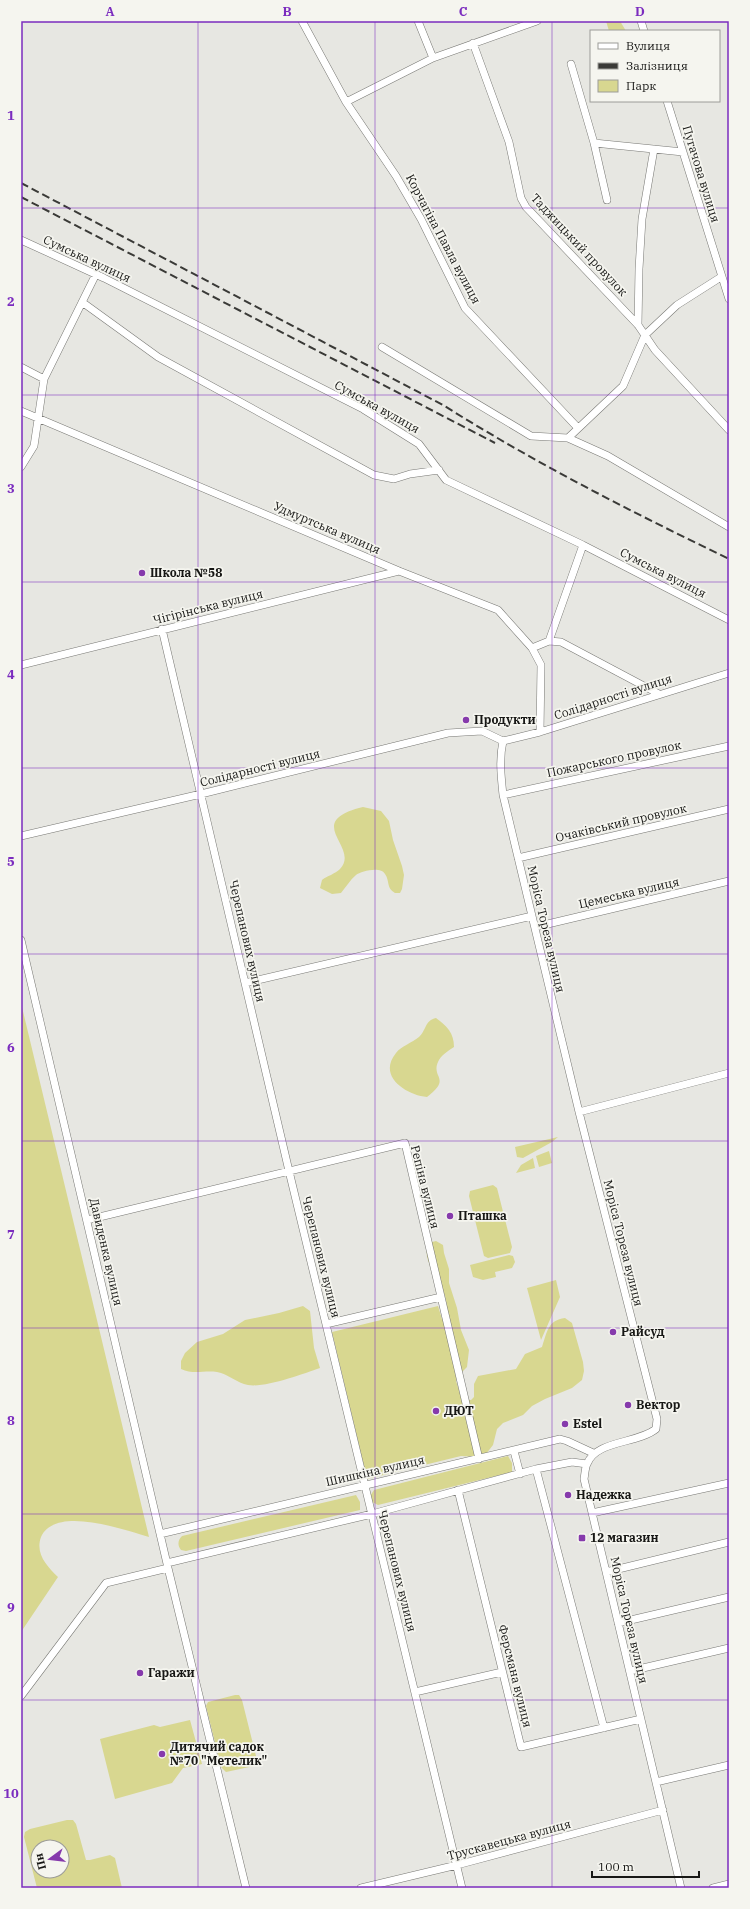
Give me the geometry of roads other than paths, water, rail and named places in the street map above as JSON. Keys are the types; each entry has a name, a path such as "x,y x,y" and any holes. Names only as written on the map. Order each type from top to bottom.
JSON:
{"street":[{"name":"Корчагіна Павла вулиця","path":"302,21 346,102 396,176 421,218 465,308 578,428"},
{"path":"418,21 433,58"},
{"path":"346,102 433,58 537,21"},
{"name":"Таджицький провулок","path":"473,43 509,142 521,198 526,207 638,325 655,350 729,430"},
{"path":"571,64 594,143 607,200"},
{"name":"Пугачова вулиця","path":"667,102 729,299"},
{"path":"594,143 683,152"},
{"path":"638,325 642,219 654,149"},
{"name":"Сумська вулиця","path":"21,240 96,274 363,410 419,444 446,480 583,545 729,620"},
{"path":"21,467 34,446 44,379 96,274"},
{"path":"568,438 623,386 645,335 677,306 722,277"},
{"path":"82,302 158,357 374,475 394,479 410,474 439,470"},
{"path":"382,346 531,436 568,438 608,456 729,527"},
{"path":"21,367 44,379"},
{"name":"Удмуртська вулиця","path":"21,411 400,571 498,610 532,648 541,664 540,732"},
{"path":"549,641 583,545"},
{"name":"Чiгiрiнська вулиця","path":"21,665 400,571"},
{"name":"Черепанових вулиця","path":"162,630 289,1171 462,1888"},
{"path":"532,648 549,641 561,642 659,694"},
{"name":"Солідарності вулиця","path":"21,836 201,794 448,733 482,731 502,740 540,732 729,673"},
{"name":"Моріса Тореза вулиця","path":"502,740 500,771 503,795 579,1112 657,1419 656,1429 648,1435 601,1449 593,1453 587,1464 584,1479 681,1888"},
{"name":"Пожарського провулок","path":"503,795 729,746"},
{"name":"Очакiвський провулок","path":"518,858 729,809"},
{"name":"Цемеська вулиця","path":"535,927 729,881"},
{"path":"245,984 532,916"},
{"name":"Давиденка вулиця","path":"21,940 160,1534 246,1888"},
{"path":"579,1112 729,1073"},
{"name":"Репiна вулиця","path":"87,1220 405,1143 479,1459"},
{"path":"326,1324 441,1297"},
{"name":"Шишкiна вулиця","path":"160,1534 560,1440 567,1441 593,1453"},
{"path":"514,1451 520,1474"},
{"path":"21,1696 106,1583 372,1514 536,1469 572,1462 587,1464"},
{"path":"536,1469 604,1728"},
{"path":"592,1513 729,1483"},
{"name":"Ферсмана вулиця","path":"458,1490 521,1747 641,1719"},
{"path":"606,1572 729,1542"},
{"path":"618,1623 729,1597"},
{"path":"630,1671 729,1648"},
{"path":"415,1692 502,1672"},
{"path":"656,1782 729,1765"},
{"name":"Трускавецька вулиця","path":"361,1888 457,1865 663,1810"},
{"path":"713,1888 729,1884"}],"railway":[{"path":"21,183 443,405 548,467 729,559"},
{"path":"21,197 495,443"}],"place":[{"name":"Школа №58","path":"142,573"},
{"name":"Продукти","path":"466,720"},
{"name":"Пташка","path":"450,1216"},
{"name":"Райсуд","path":"613,1332"},
{"name":"Вектор","path":"628,1405"},
{"name":"ДЮТ","path":"436,1411"},
{"name":"Estel","path":"565,1424"},
{"name":"Надежка","path":"568,1495"},
{"name":"12 магазин","path":"582,1538"},
{"name":"Гаражи","path":"140,1673"},
{"name":"Дитячий садок №70 \"Метелик\"","path":"162,1754"}]}
